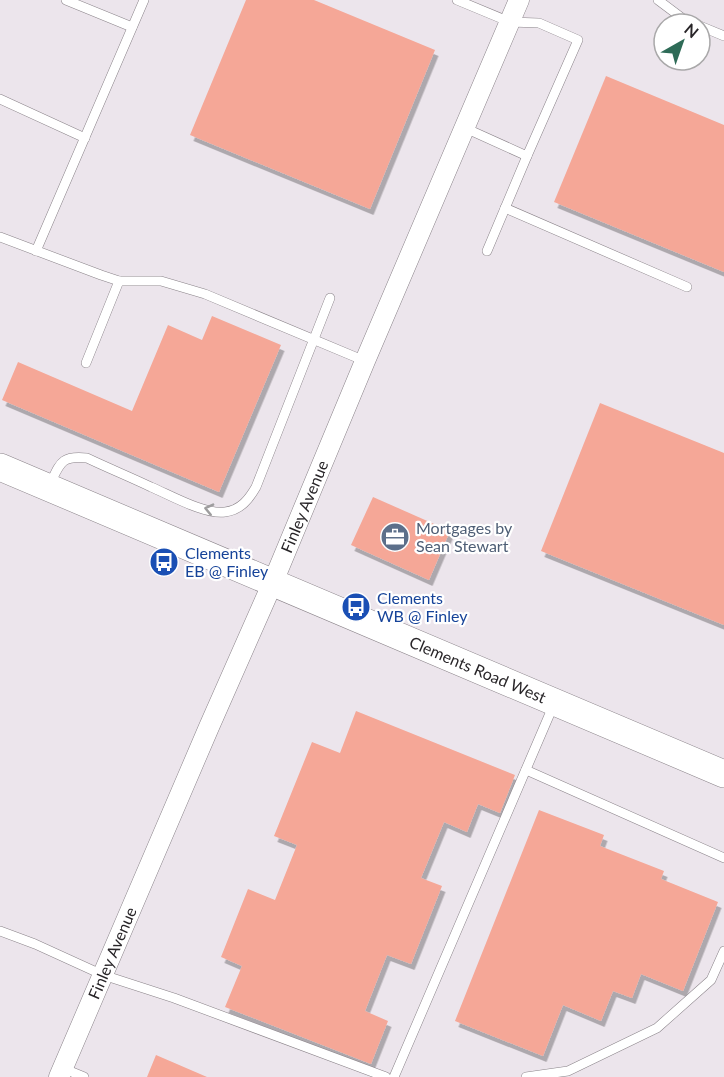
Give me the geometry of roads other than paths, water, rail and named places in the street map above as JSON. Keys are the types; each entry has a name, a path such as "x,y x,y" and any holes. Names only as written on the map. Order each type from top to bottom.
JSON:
{"street":[{"name":"Finley Avenue","path":"61,1073 273,582 519,0"},
{"name":"Clements Road West","path":"0,467 724,774"}],"lane":[{"path":"66,0 132,27"},
{"path":"36,251 144,0"},
{"path":"458,0 510,22 539,23 578,40 487,251"},
{"path":"658,0 674,12"},
{"path":"0,99 85,138"},
{"path":"465,128 527,156"},
{"path":"505,208 687,287"},
{"path":"0,238 119,281 161,281 205,294 365,361"},
{"path":"86,363 119,281"},
{"path":"48,488 59,466 68,458 87,458 187,503 212,511 226,512 238,508 249,499 256,487 330,298"},
{"path":"394,1077 555,702"},
{"path":"526,770 724,858"},
{"path":"0,931 103,975 174,998 386,1077"},
{"path":"526,1077 568,1071 657,1028 711,980 724,951"},
{"path":"61,1073 84,1077"}],"place":[{"name":"Mortgages by Sean Stewart","path":"395,537"},
{"name":"Clements EB @ Finley","path":"164,562"},
{"name":"Clements WB @ Finley","path":"356,607"}]}
